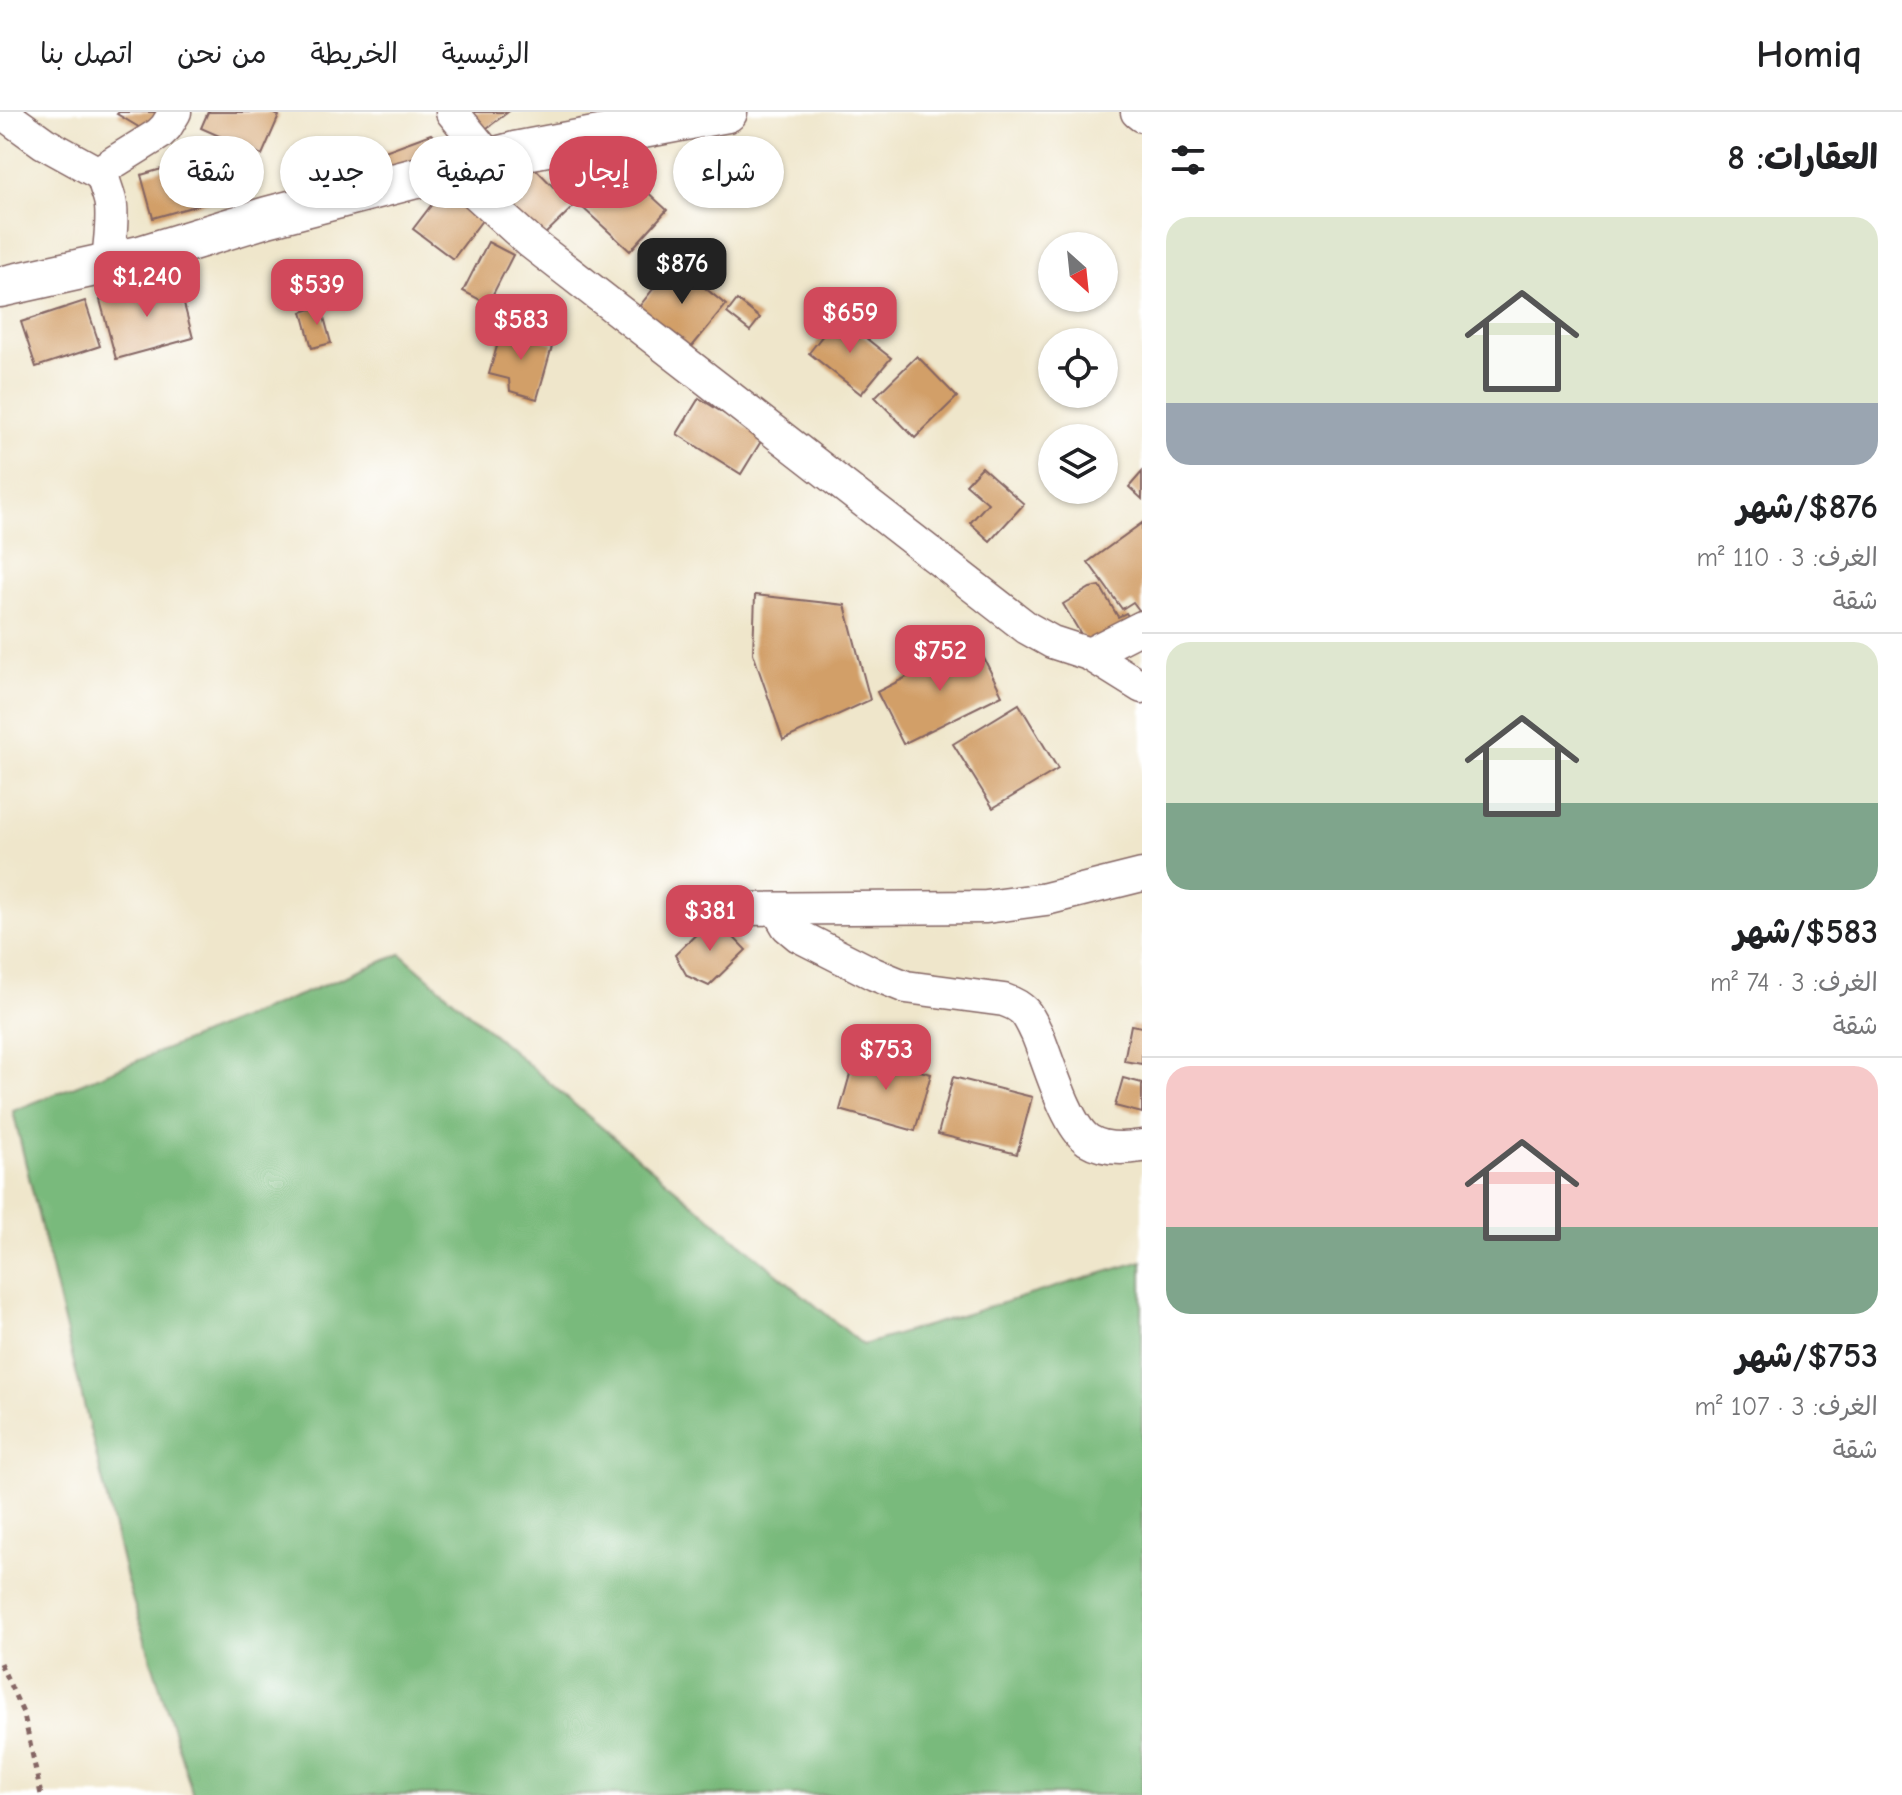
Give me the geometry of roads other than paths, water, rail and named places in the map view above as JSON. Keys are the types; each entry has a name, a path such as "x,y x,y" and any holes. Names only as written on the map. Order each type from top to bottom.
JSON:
{"street":[{"path":"1,112 36,138 102,175"},
{"path":"108,264 112,212 103,169 159,134 175,112"},
{"path":"452,112 472,136"},
{"path":"533,150 727,112"},
{"path":"1137,112 1142,116"},
{"path":"0,287 140,256 267,217 409,180"},
{"path":"492,208 530,242 1027,628 1052,642 1089,654 1142,687"},
{"path":"1089,654 1142,627"},
{"path":"733,909 986,907 1046,899 1142,875"},
{"path":"777,909 787,926 799,936 889,982 1016,1004 1030,1018 1065,1108 1080,1133 1089,1141 1114,1148 1142,1146"}]}
